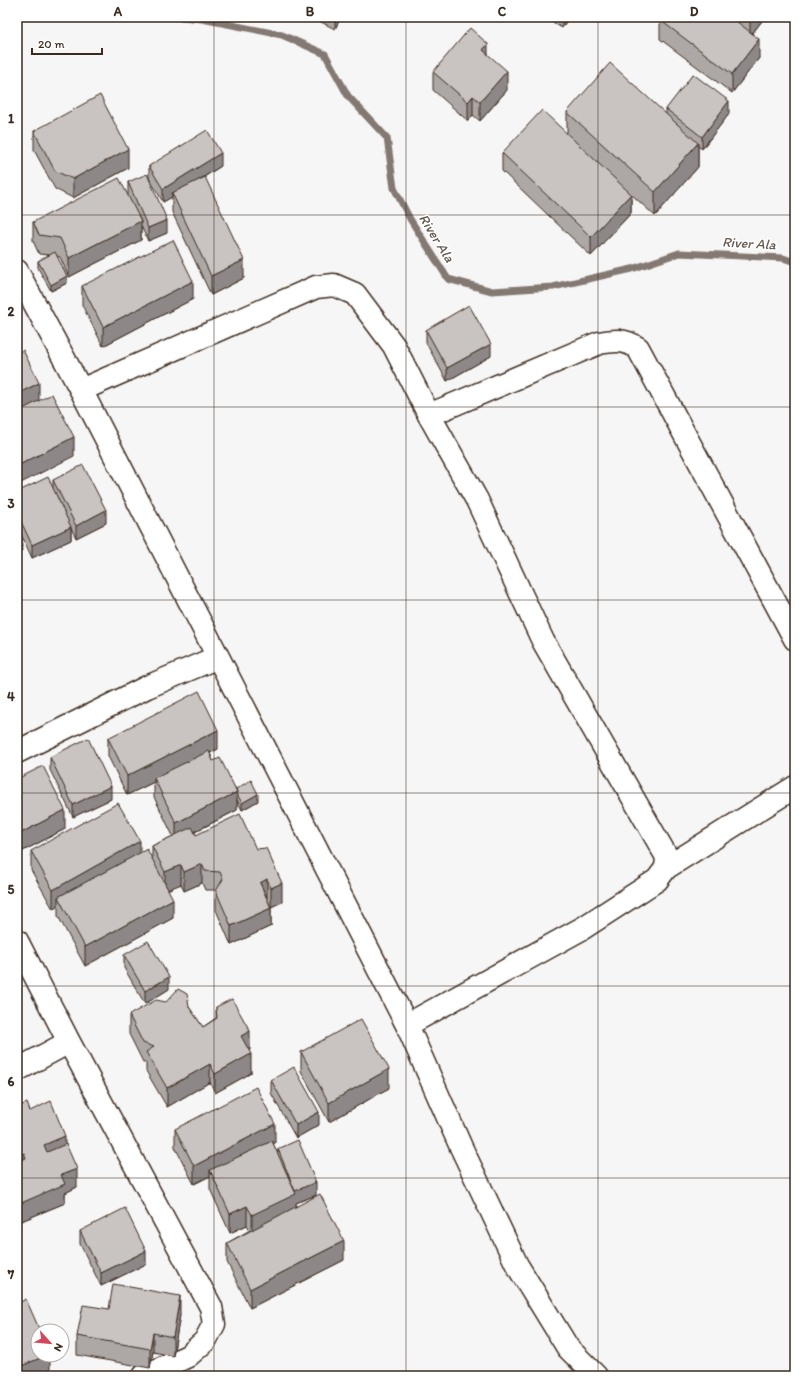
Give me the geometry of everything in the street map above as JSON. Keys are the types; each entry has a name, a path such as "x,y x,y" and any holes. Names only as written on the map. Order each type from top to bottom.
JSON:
{"street":[{"path":"17,271 81,390 407,1025 461,1147 517,1265 568,1348 596,1376"},
{"path":"81,390 316,287 334,285 355,294 394,346 429,415 477,500 543,641 666,857 666,868"},
{"path":"429,415 599,343 618,339 629,342 638,348 795,639"},
{"path":"17,752 147,687 218,657"},
{"path":"407,1025 583,928 657,880 666,868 795,787"},
{"path":"17,941 69,1042 211,1307 214,1324 205,1340 188,1356 144,1376"},
{"path":"17,1070 69,1042"}],"building":[{"path":"663,17 731,17 759,39 732,74 660,20"},
{"path":"470,28 488,44 483,50 507,71 480,102 473,96 468,102 433,72"},
{"path":"610,63 698,143 655,192 567,112"},
{"path":"693,74 729,101 702,137 666,109"},
{"path":"100,95 128,149 73,179 55,171 34,131"},
{"path":"542,110 631,194 591,237 502,153"},
{"path":"207,130 221,153 163,189 149,166"},
{"path":"147,174 167,220 148,228 128,182"},
{"path":"205,177 244,260 211,276 172,193"},
{"path":"119,178 141,221 69,258 60,238 39,235 33,222"},
{"path":"173,240 193,281 103,327 82,286"},
{"path":"55,252 67,276 51,285 38,261"},
{"path":"469,305 491,344 447,368 426,330"},
{"path":"23,350 39,383 17,394 17,353"},
{"path":"52,394 74,437 17,466 17,412"},
{"path":"83,465 106,510 76,526 53,480"},
{"path":"48,477 71,527 32,545 17,513 17,492"},
{"path":"17,529 22,539 17,541"},
{"path":"199,691 218,730 127,776 108,738"},
{"path":"88,738 111,786 73,805 50,757"},
{"path":"209,751 213,761 220,758 237,792 176,823 154,778"},
{"path":"43,766 65,810 19,834 17,830 17,779"},
{"path":"251,780 258,794 242,803 236,789"},
{"path":"118,803 140,841 53,890 31,851"},
{"path":"240,814 256,849 266,848 282,883 271,888 267,879 260,883 271,908 231,926 216,891 223,879 220,872 205,871 202,864 184,872 181,865 165,872 152,846 192,827 196,835"},
{"path":"147,849 173,899 85,947 58,897"},
{"path":"148,941 169,977 145,991 124,955"},
{"path":"178,989 187,994 189,1007 203,1027 217,1018 216,1007 232,999 250,1031 241,1036 251,1054 215,1074 210,1064 167,1088 146,1052 154,1047 143,1043 129,1015 156,1000 166,1002"},
{"path":"361,1019 389,1069 329,1103 301,1052"},
{"path":"294,1067 319,1112 296,1125 271,1080"},
{"path":"256,1087 275,1124 194,1166 175,1129"},
{"path":"51,1101 65,1136 44,1145 47,1152 66,1144 77,1169 61,1175 65,1184 19,1204 17,1198 17,1162 26,1158 24,1153 17,1156 17,1107 27,1103 30,1111"},
{"path":"298,1140 316,1182 295,1191 278,1149"},
{"path":"272,1141 296,1194 252,1215 247,1206 230,1214 210,1170"},
{"path":"320,1194 344,1241 250,1289 227,1243"},
{"path":"125,1208 146,1251 101,1273 80,1231"},
{"path":"113,1284 180,1296 173,1337 153,1333 150,1349 77,1336 83,1305 109,1309"},
{"path":"26,1299 36,1323 30,1323 30,1362 17,1368 17,1304"}],"waterway":[{"name":"River Ala","path":"181,17 202,19 282,35 325,54 348,96 387,138 394,188 410,219 448,279 492,291 553,287 632,269 679,253 783,258 795,262"}]}
